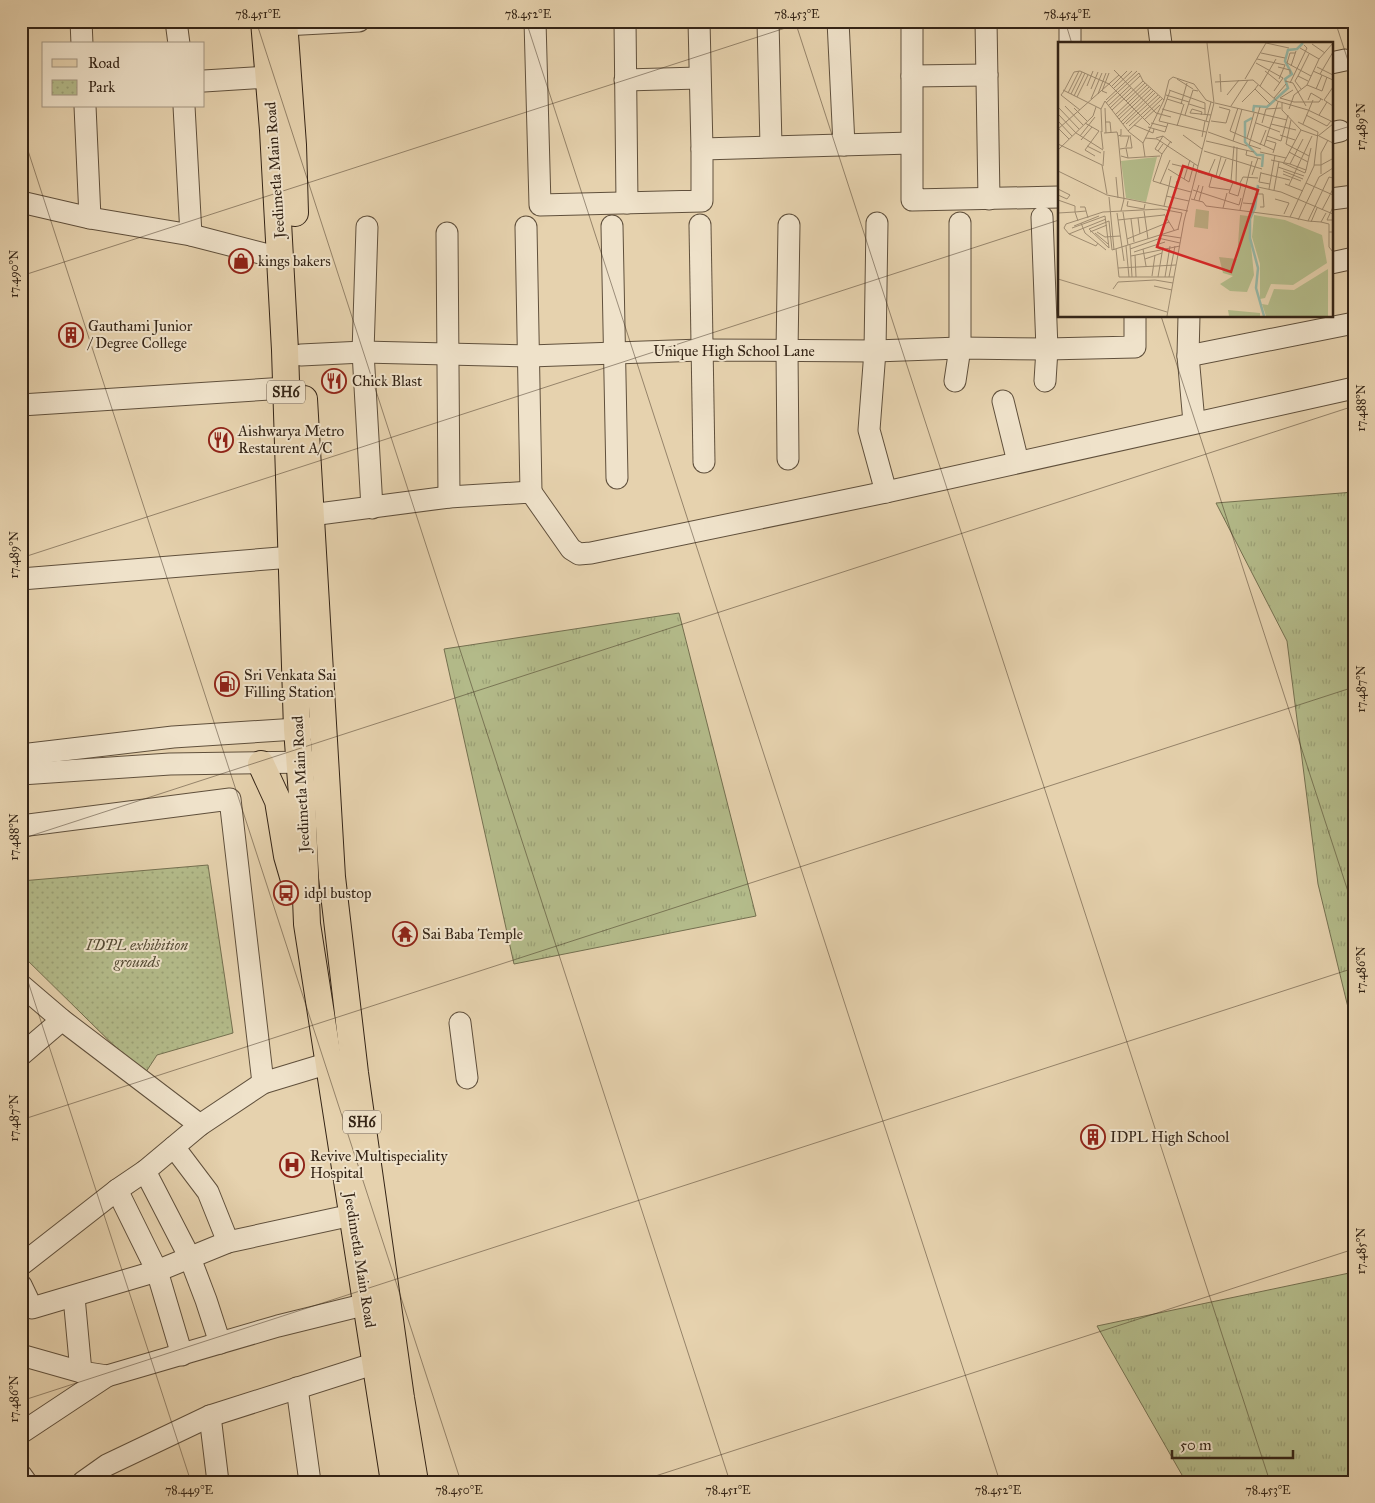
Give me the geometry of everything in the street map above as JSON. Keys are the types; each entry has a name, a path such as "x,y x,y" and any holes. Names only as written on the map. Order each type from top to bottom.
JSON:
{"main road":[{"name":"Jeedimetla Main Road","path":"277,23 268,77 282,122 280,258 297,729 312,762 332,877 354,1073 415,1482"},
{"name":"Jeedimetla Main Road","path":"277,23 282,122 301,355 323,728 302,795 307,924 394,1482"},
{"path":"261,764 278,801 287,856 307,924"}],"street":[{"path":"82,21 82,42"},
{"path":"176,21 179,42"},
{"path":"277,23 359,21"},
{"path":"535,21 540,205 702,201 699,21"},
{"path":"625,21 627,203"},
{"path":"768,21 772,146"},
{"path":"838,21 844,145"},
{"path":"912,21 912,200 989,200 1058,197"},
{"path":"986,21 989,200"},
{"path":"1070,21 1070,42"},
{"path":"912,76 987,75"},
{"path":"205,81 268,77"},
{"path":"625,80 699,78"},
{"path":"85,108 90,218"},
{"path":"184,108 191,235"},
{"path":"702,149 911,144"},
{"path":"1332,199 1354,196"},
{"path":"21,202 90,218 191,235 280,258"},
{"path":"1042,217 1047,349 1045,380"},
{"path":"877,223 874,351 869,430 886,492"},
{"path":"955,381 960,348 960,223"},
{"path":"700,225 704,462"},
{"path":"788,459 789,225"},
{"path":"612,226 617,478"},
{"path":"367,227 363,352 372,508"},
{"path":"526,227 532,492 562,537 579,554 886,492 1194,422 1354,388"},
{"path":"447,233 449,497"},
{"path":"1332,263 1354,258"},
{"name":"Unique High School Lane","path":"301,355 363,352 530,356 701,350 874,351 960,348 1135,347 1135,318"},
{"path":"1189,318 1188,356 1194,422"},
{"path":"1188,356 1354,323"},
{"path":"21,406 286,388"},
{"path":"1003,401 1018,462"},
{"path":"310,515 449,497 532,492"},
{"path":"21,579 292,557"},
{"path":"21,755 173,737 323,728"},
{"path":"21,774 170,764 312,762"},
{"path":"21,826 230,799 263,1083"},
{"path":"21,985 62,1020 200,1125"},
{"path":"21,1055 62,1020"},
{"path":"460,1023 467,1078"},
{"path":"21,1265 117,1190 145,1172 200,1125 263,1083 329,1062"},
{"path":"174,1147 208,1192 228,1242"},
{"path":"145,1172 190,1258 220,1343"},
{"path":"117,1190 157,1272 182,1355"},
{"path":"21,1285 32,1308 157,1272 228,1242 352,1215"},
{"path":"74,1297 82,1372"},
{"path":"21,1433 106,1376 367,1304"},
{"path":"21,1355 82,1372 106,1376"},
{"path":"83,1482 108,1474 210,1416 376,1363"},
{"path":"297,1388 310,1482"},
{"path":"210,1416 218,1482"},
{"path":"21,1475 26,1482"}],"green space":[{"path":"1354,492 1354,1032 1318,884 1287,641 1216,503"},
{"path":"679,613 756,916 514,964 444,649"},
{"name":"IDPL exhibition grounds","path":"208,865 233,1033 157,1055 144,1075 21,954 21,881"},
{"path":"1354,1272 1354,1482 1186,1482 1097,1326"}],"place":[{"name":"kings bakers","path":"241,261"},
{"name":"Gauthami Junior / Degree College","path":"71,335"},
{"name":"Chick Blast","path":"334,381"},
{"name":"Aishwarya Metro Restaurent A/C","path":"221,440"},
{"name":"Sri Venkata Sai Filling Station","path":"227,684"},
{"name":"idpl bustop","path":"286,893"},
{"name":"Sai Baba Temple","path":"405,934"},
{"name":"IDPL High School","path":"1093,1137"},
{"name":"Revive Multispeciality Hospital","path":"292,1165"}]}
